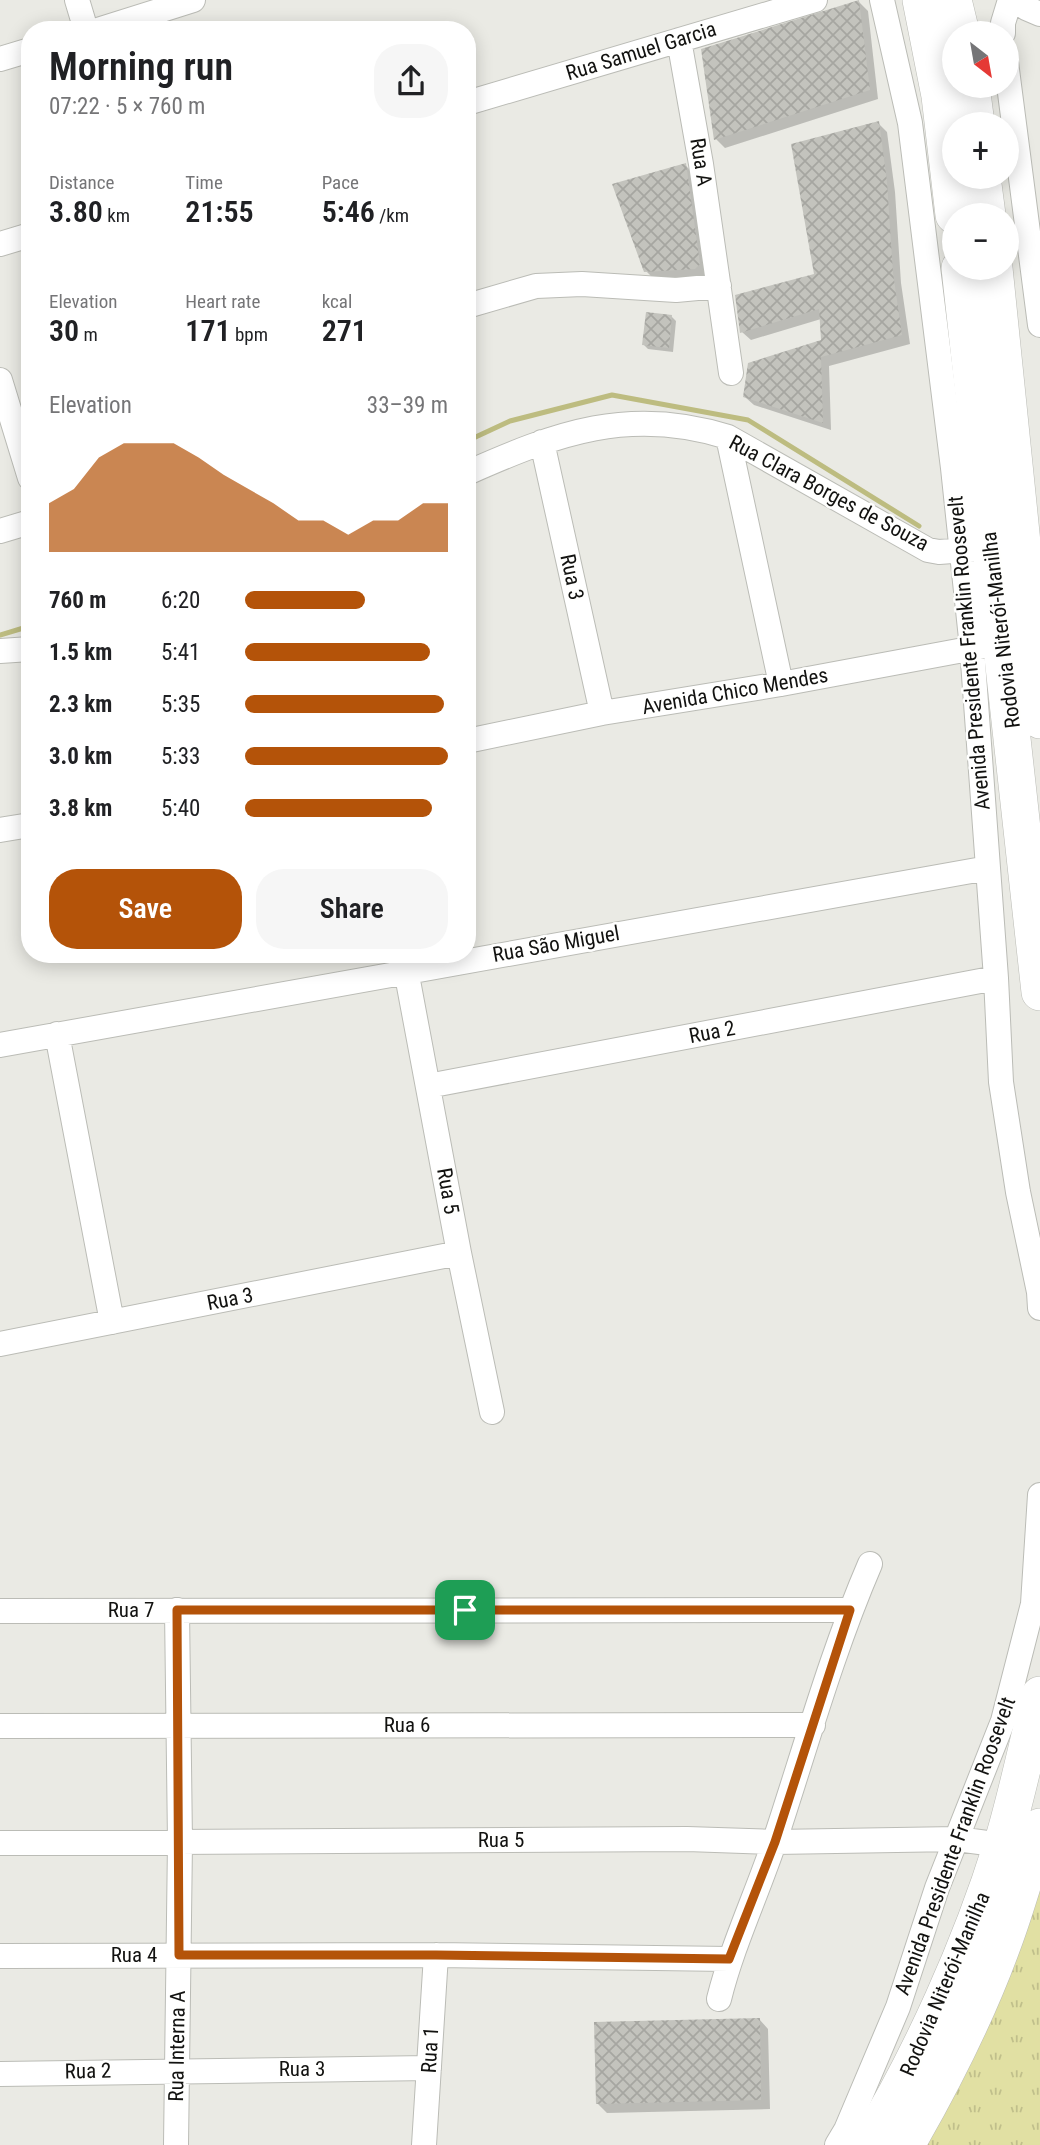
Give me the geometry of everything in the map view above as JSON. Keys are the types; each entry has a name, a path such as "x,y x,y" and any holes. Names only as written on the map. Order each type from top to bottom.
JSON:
{"highway":[{"path":"921,0 942,56"},
{"path":"953,0 958,21"},
{"path":"954,203 955,98"},
{"name":"Rodovia Niterói-Manilha","path":"961,280 987,503 976,549 987,645 1040,992"},
{"name":"Rodovia Niterói-Manilha","path":"995,280 1033,588 1040,720"},
{"name":"Rodovia Niterói-Manilha","path":"867,2145 895,2099 962,1953 1002,1844 1040,1695"},
{"name":"Rodovia Niterói-Manilha","path":"906,2145 938,2088 991,1974 1040,1827"}],"street":[{"path":"77,0 83,21"},
{"path":"126,21 192,0"},
{"name":"Rua Samuel Garcia","path":"476,100 815,0"},
{"name":"Avenida Presidente Franklin Roosevelt","path":"882,0 910,123 976,549"},
{"path":"1005,21 1024,5"},
{"name":"Rua A","path":"679,40 701,164 731,373"},
{"path":"0,59 21,53"},
{"path":"903,87 942,90"},
{"path":"1011,98 1040,325"},
{"path":"0,244 21,238"},
{"path":"476,303 536,286 582,284 676,290 719,286"},
{"path":"0,380 21,449"},
{"name":"Rua Clara Borges de Souza","path":"476,469 542,442 593,428 656,422 696,427 727,437 918,545 939,552 976,549"},
{"path":"727,437 781,684"},
{"name":"Rua 3","path":"542,442 602,713"},
{"path":"0,531 21,525"},
{"name":"Avenida Presidente Franklin Roosevelt","path":"987,645 988,868 1001,1082 1018,1192 1040,1298"},
{"name":"Avenida Chico Mendes","path":"476,739 602,713 781,684 987,645"},
{"path":"0,651 21,650"},
{"path":"0,830 21,826"},
{"name":"Rua São Miguel","path":"476,958 988,868"},
{"name":"Rua São Miguel","path":"0,1045 446,963"},
{"name":"Rua 5","path":"406,970 492,1412"},
{"name":"Rua 2","path":"428,1086 996,978"},
{"path":"57,1034 112,1322"},
{"name":"Rua 3","path":"0,1344 459,1253"},
{"name":"Avenida Presidente Franklin Roosevelt","path":"836,2145 846,2130 898,2007 937,1888 1003,1721 1033,1604 1040,1495"},
{"path":"719,1999 729,1959 775,1842 850,1610 870,1564"},
{"name":"Rua Interna A","path":"176,2145 180,1842 177,1610"},
{"name":"Rua 7","path":"0,1611 850,1610"},
{"name":"Rua 6","path":"0,1726 813,1725"},
{"name":"Rua 5","path":"0,1843 687,1839 775,1842 957,1839 1002,1844"},
{"name":"Rua 4","path":"0,1956 436,1955 729,1959"},
{"name":"Rua 1","path":"424,2145 436,1955"},
{"name":"Rua 3","path":"175,2070 429,2068"},
{"name":"Rua 2","path":"0,2074 175,2070"}],"green space":[{"path":"1040,1869 1040,2145 916,2145"}],"building":[{"path":"859,0 870,90 714,140 701,49"},
{"path":"879,121 887,182 893,273 902,335 821,357 823,423 743,397 748,363 821,340 819,309 740,333 735,295 814,274 791,144"},
{"path":"686,163 700,264 695,269 644,272 612,184"},
{"path":"646,312 672,315 669,348 642,345"},
{"path":"760,2018 761,2100 596,2104 594,2022"}],"waterway":[{"path":"476,437 510,421 612,395 748,420 919,526"},
{"path":"0,635 21,629"}],"route":[{"path":"177,1610 465,1610 850,1610 775,1842 729,1959 179,1955 177,1610"}]}
